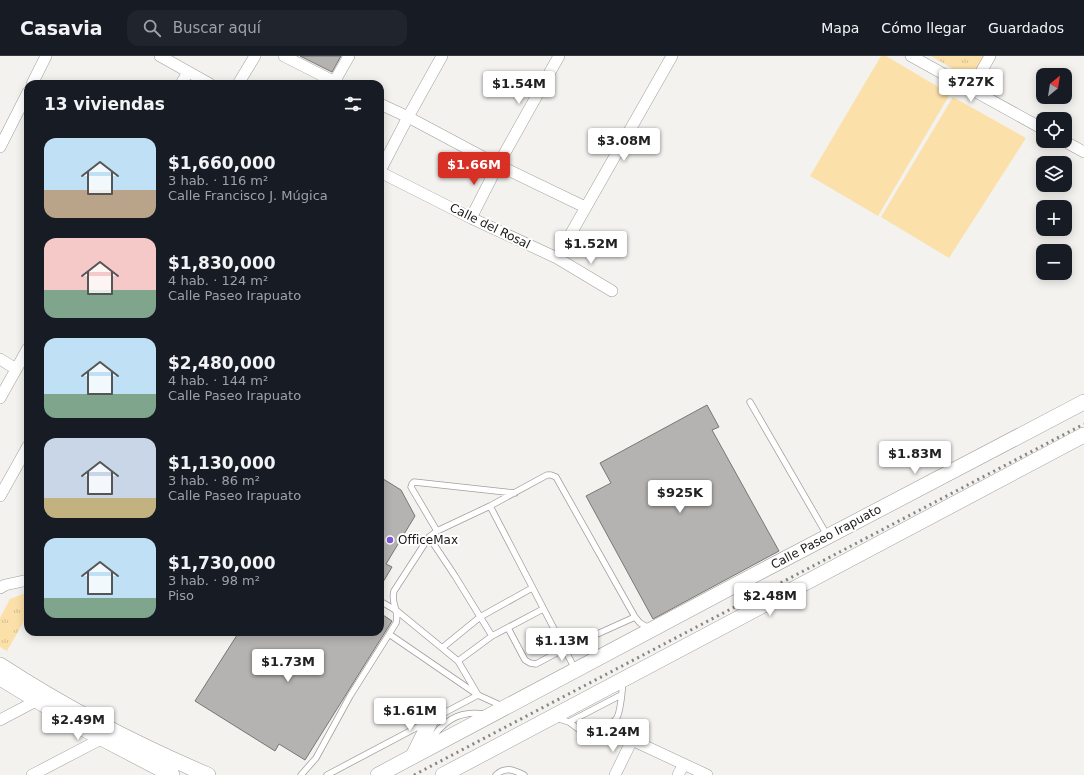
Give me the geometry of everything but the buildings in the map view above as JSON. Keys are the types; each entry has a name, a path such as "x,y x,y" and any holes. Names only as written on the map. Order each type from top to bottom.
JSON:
{"main road":[{"name":"Calle Paseo Irapuato","path":"378,775 1084,402"},
{"path":"443,775 1084,436"},
{"path":"0,665 43,692 121,736 208,775"},
{"path":"0,678 101,739 172,775"},
{"path":"419,753 431,720"}],"street":[{"path":"34,80 46,56"},
{"path":"160,56 203,80"},
{"path":"240,80 255,56"},
{"path":"284,56 329,80"},
{"path":"337,80 349,56"},
{"path":"384,163 442,56"},
{"path":"471,218 498,165 559,56"},
{"path":"557,258 672,56"},
{"path":"911,56 1036,125"},
{"path":"971,90 990,56"},
{"path":"183,80 188,72"},
{"path":"0,147 24,102"},
{"path":"384,106 498,165 585,207"},
{"path":"1072,145 1084,152"},
{"name":"Calle del Rosal","path":"384,173 471,218 557,258 612,291"},
{"path":"0,398 24,355"},
{"path":"0,359 16,370"},
{"path":"0,496 24,453"},
{"path":"0,588 5,585 24,581"},
{"path":"0,720 36,701"},
{"path":"32,775 101,739"},
{"path":"615,775 632,740 707,775"},
{"path":"678,775 684,764"}],"lane":[{"path":"750,402 828,536"},
{"path":"300,775 316,758 350,696 396,623 398,617 392,596 429,537 437,531 490,506 547,475 551,474 556,477 635,617 646,627 653,629"},
{"path":"437,531 411,487 414,482 515,493"},
{"path":"490,506 575,670"},
{"path":"429,537 492,636"},
{"path":"442,648 480,617 532,588"},
{"path":"384,603 397,611 458,661 478,695"},
{"path":"458,661 492,636 543,609"},
{"path":"508,628 525,660 530,664 536,664 564,649 635,617"},
{"path":"389,634 478,695 504,708"},
{"path":"553,717 569,722 581,731 588,734 595,732 617,718 624,679"},
{"path":"326,775 478,695"},
{"path":"569,722 621,695"},
{"path":"496,775 506,769 513,770 524,775"}],"green space":[{"path":"881,56 886,56 950,94 878,216 810,176"},
{"path":"931,56 989,56 975,82"},
{"path":"953,97 1026,138 949,258 881,217"},
{"path":"24,594 24,621 7,651 0,647 0,618 10,599"}],"railway":[{"path":"414,775 1084,424"}],"place":[{"name":"OfficeMax","path":"390,540"}]}
